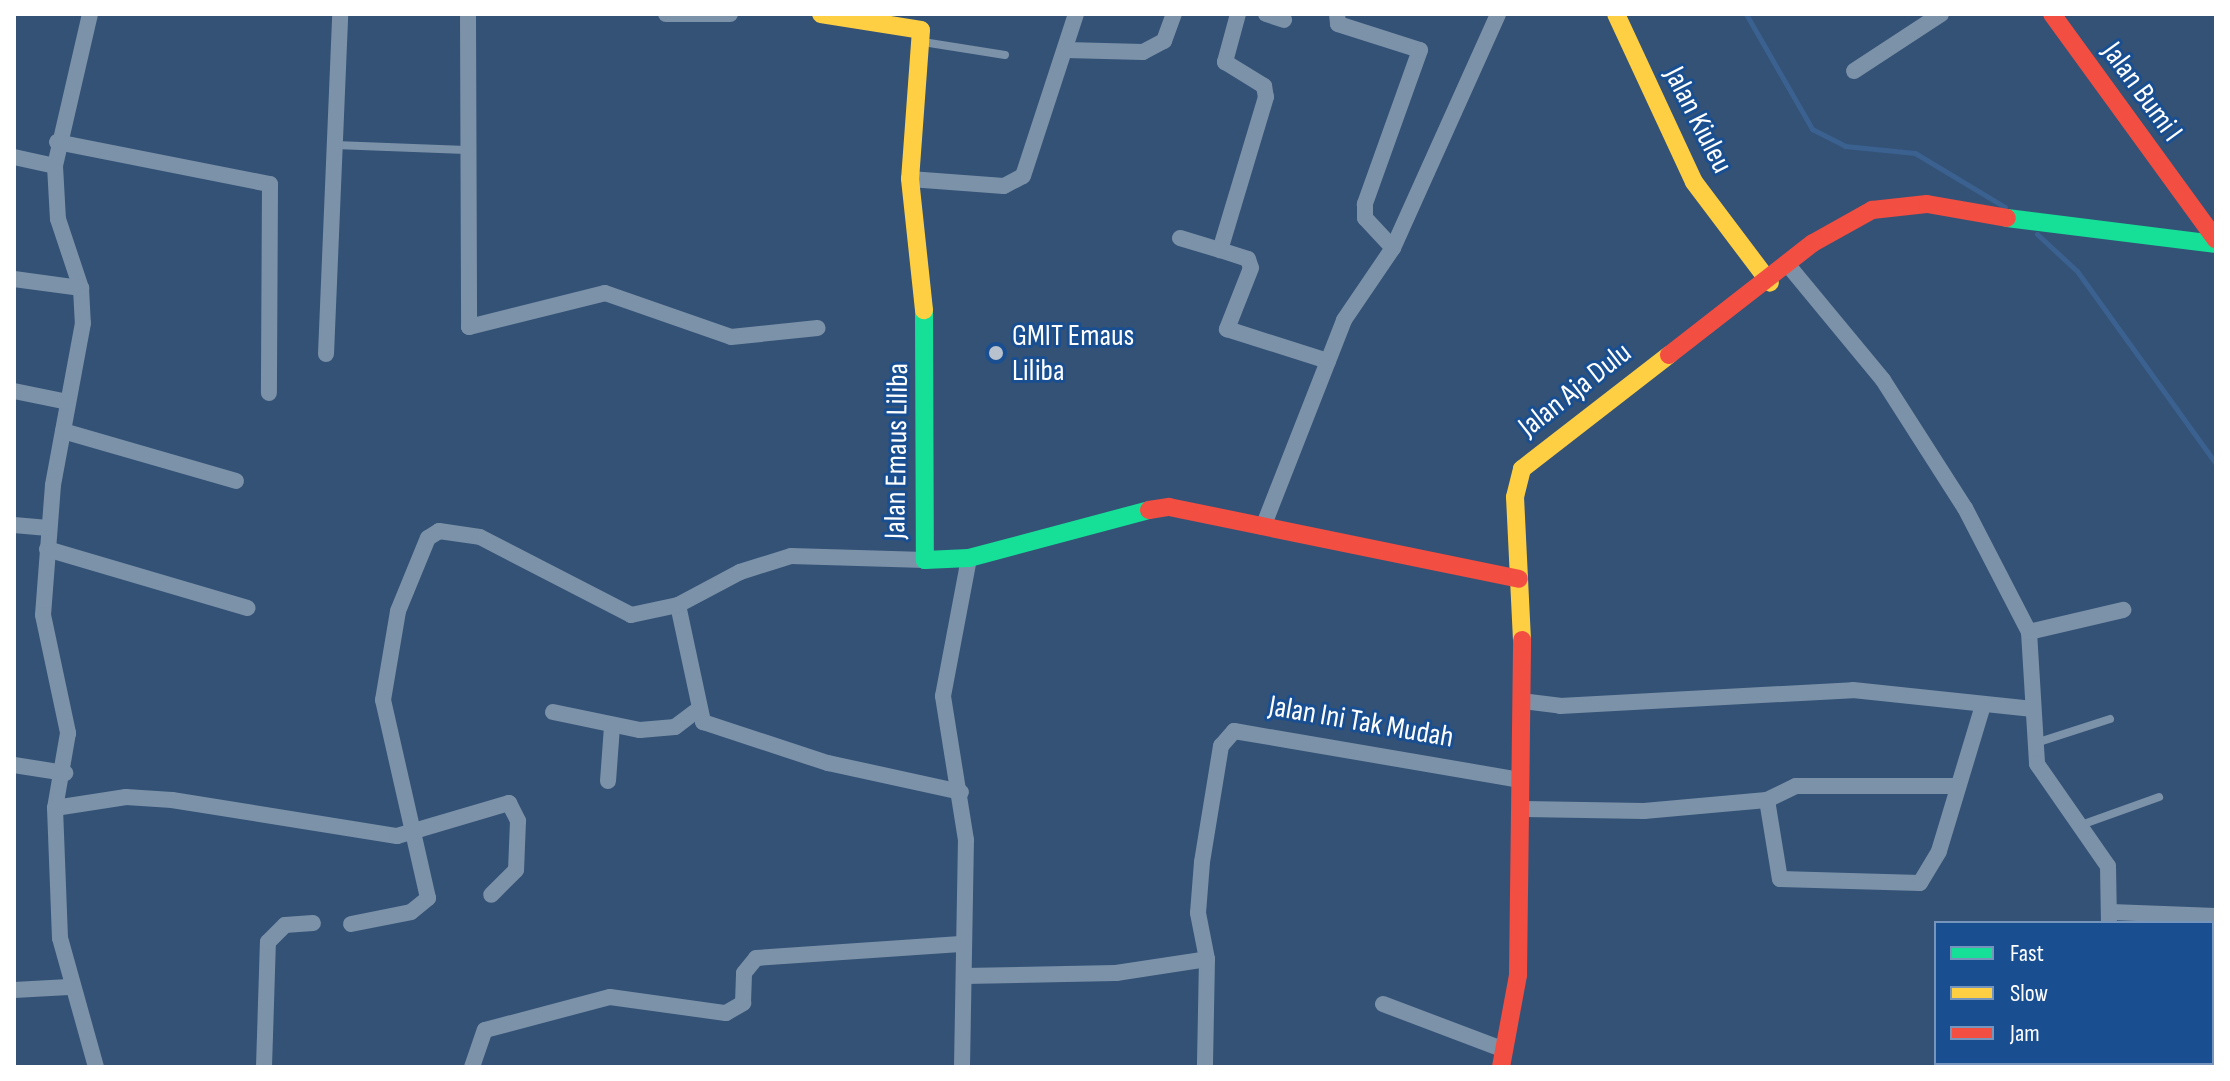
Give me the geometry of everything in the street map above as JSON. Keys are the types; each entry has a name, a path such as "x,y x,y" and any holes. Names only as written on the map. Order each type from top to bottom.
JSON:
{"street":[{"path":"90,14 57,142 55,166 58,219 81,288 83,323 48,528 43,615 66,712 65,773 55,808 57,912 69,987 96,1067"},
{"path":"326,354 340,14"},
{"path":"468,14 466,150 469,327 605,293 731,337 818,328"},
{"path":"666,14 730,14"},
{"path":"821,14 908,23 922,29"},
{"path":"910,179 1015,183 1040,141 1076,14"},
{"path":"1066,50 1143,52 1164,41 1174,14"},
{"path":"1220,250 1266,97 1264,86 1225,62 1238,14"},
{"path":"1266,14 1284,20"},
{"path":"1337,14 1338,24 1420,50 1365,204 1365,218 1393,248"},
{"path":"1263,527 1344,320 1393,248 1498,14"},
{"name":"Jalan Kiuleu","path":"1616,14 1694,182 1770,283"},
{"path":"1854,71 1941,14"},
{"name":"Jalan Bumi I","path":"2052,14 2216,242"},
{"name":"Jalan Emaus Liliba","path":"922,29 910,179 927,342 925,560 969,558 1094,520 1169,507 1519,579"},
{"path":"57,142 270,184 269,393"},
{"path":"14,157 55,166"},
{"name":"Jalan Aja Dulu","path":"1503,1059 1516,1004 1522,701 1515,497 1522,469 1585,413 1770,283 1788,265 1837,228 1891,205 1945,206 2094,234 2216,242"},
{"path":"1180,238 1248,259 1251,268 1229,333 1328,361"},
{"path":"1788,265 1883,380 1965,508 2029,632 2032,744 2045,782 2081,825 2108,866 2110,917 2216,916"},
{"path":"14,279 81,288"},
{"path":"14,391 68,402"},
{"path":"63,431 236,481"},
{"path":"14,525 48,528"},
{"path":"351,924 425,903 383,700 385,654 428,538 450,528 480,537 631,615 678,605 740,572 791,556 925,560"},
{"path":"47,549 247,608"},
{"path":"962,1067 961,792 943,696 969,558"},
{"path":"678,605 693,655 695,712"},
{"path":"2029,632 2123,610"},
{"path":"1522,701 1560,706 1853,690 2033,709"},
{"path":"1767,800 1780,879 1920,883 1939,851 1983,705"},
{"path":"553,712 612,727 675,727 695,712"},
{"path":"695,712 734,736 961,792"},
{"path":"608,781 612,727"},
{"name":"Jalan Ini Tak Mudah","path":"1205,1067 1207,959 1198,913 1203,847 1221,746 1234,731 1521,780"},
{"path":"14,765 65,773"},
{"path":"1521,809 1644,811 1767,800 1796,786 1957,786"},
{"path":"55,808 157,799 374,836 412,832 513,805 516,870 491,895"},
{"path":"264,1067 268,942 285,925 313,923"},
{"path":"472,1067 485,1030 610,997 726,1013 743,1003 744,973 756,958 961,944"},
{"path":"964,976 1116,973 1207,959"},
{"path":"14,990 69,987"},
{"path":"1383,1004 1503,1059"}],"lane":[{"path":"922,29 1005,55"},
{"path":"335,145 466,150"},
{"path":"2032,744 2110,719"},
{"path":"2081,825 2159,797"}],"waterway":[{"path":"1746,14 1812,129 1845,146 1915,153 2005,207"},
{"path":"2037,234 2077,271 2216,464"}],"traffic: fast":[{"path":"2007,218 2216,244"},
{"path":"924,310 925,560 969,558 1149,510"}],"traffic: slow":[{"path":"821,14 921,30 910,179 924,310"},
{"path":"1616,14 1694,182 1770,283"},
{"path":"1522,640 1515,497 1522,469 1669,355"}],"traffic: jam":[{"path":"2052,14 2216,240"},
{"path":"1669,355 1813,243 1872,210 1927,204 2007,218"},
{"path":"1149,510 1169,507 1519,579"},
{"path":"1501,1067 1518,975 1522,640"}],"place":[{"name":"GMIT Emaus Liliba","path":"996,353"}]}
